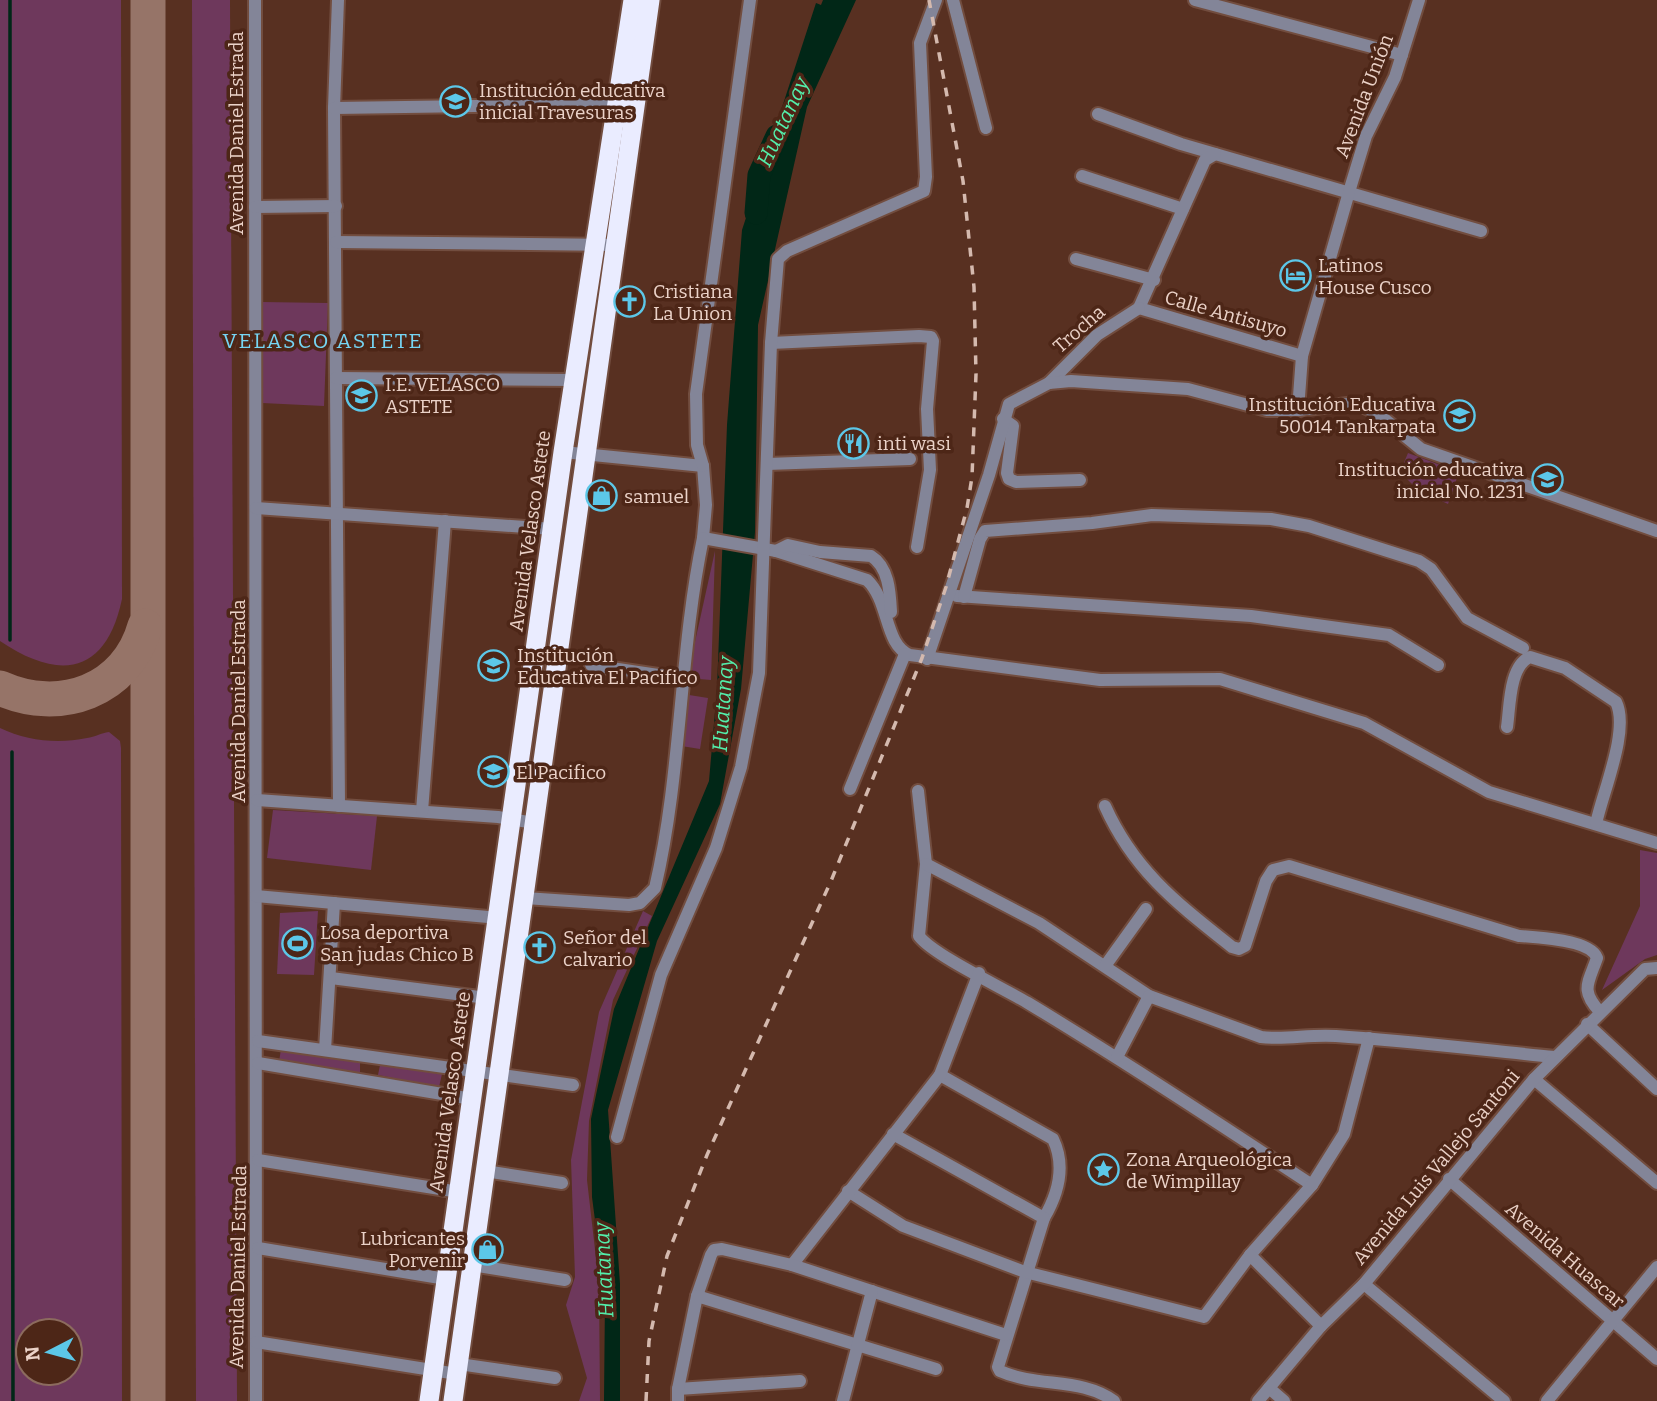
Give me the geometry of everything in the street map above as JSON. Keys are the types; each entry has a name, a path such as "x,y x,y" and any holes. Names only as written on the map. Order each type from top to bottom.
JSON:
{"highway":[{"name":"Avenida Velasco Astete","path":"429,1401 563,452 633,0"},
{"path":"453,1401 650,0"}],"street":[{"name":"Avenida Daniel Estrada","path":"256,0 256,1401"},
{"path":"338,0 334,108 338,806"},
{"path":"525,898 629,905 640,903 650,896 659,872 685,679 693,585 707,539 704,466 697,445 696,394 750,0"},
{"path":"617,1137 661,975 716,848 741,767 759,673 766,550 771,343 781,254 923,191 926,177 920,43 936,0"},
{"path":"953,0 986,128"},
{"path":"1195,0 1402,55"},
{"name":"Avenida Unión","path":"1298,410 1302,356 1349,192 1366,136 1391,88 1419,0"},
{"path":"334,108 618,104"},
{"path":"1098,114 1215,154 1481,231"},
{"path":"1139,308 1154,280 1205,160 1215,154"},
{"path":"1082,176 1183,209"},
{"path":"255,207 336,206"},
{"path":"336,242 616,245"},
{"path":"1076,259 1154,280"},
{"name":"Calle Antisuyo","path":"1139,308 1302,356"},
{"name":"Trocha","path":"1049,383 1097,335 1139,308"},
{"path":"771,343 931,337 933,341 927,409 930,470 917,547"},
{"path":"336,378 574,380"},
{"path":"927,659 989,475 1009,404 1049,383 1071,381 1188,389 1267,410 1298,410 1356,403 1377,413 1421,449 1657,531"},
{"path":"1003,419 1013,426 1007,473 1009,479 1016,482 1080,480"},
{"path":"563,452 704,466"},
{"path":"767,464 909,459"},
{"path":"256,508 553,530"},
{"path":"964,597 980,539 985,531 1092,523 1152,515 1271,519 1309,526 1419,561 1431,569 1467,618 1523,648"},
{"path":"422,811 445,522"},
{"path":"707,539 766,550 867,580 880,598 894,644 905,654 1100,680 1220,679 1364,723 1489,792 1657,843"},
{"path":"766,550 788,545 820,552 863,553 876,559 888,584 894,644"},
{"path":"949,595 1251,616 1389,635 1438,664"},
{"path":"850,789 905,654"},
{"path":"1507,727 1516,671 1524,660 1530,657 1565,668 1616,702 1620,717 1615,752 1596,824"},
{"path":"592,665 685,679"},
{"path":"918,791 926,864 919,936 926,945 979,973 1117,1057 1311,1185"},
{"path":"257,800 422,811 534,823"},
{"path":"1105,806 1114,826 1145,873 1233,947 1239,949 1245,946 1266,881 1273,870 1289,866 1519,936 1548,937 1589,949 1597,958 1586,988 1588,998 1600,1012"},
{"path":"926,864 1027,917 1149,996 1261,1037 1276,1039 1315,1035 1369,1038 1555,1057"},
{"path":"257,896 499,918"},
{"path":"325,1050 334,903"},
{"path":"1105,966 1146,909"},
{"name":"Avenida Luis Vallejo Santoni","path":"1258,1401 1321,1326 1364,1283 1534,1079 1645,969 1655,967"},
{"path":"792,1265 940,1075 979,973"},
{"path":"331,978 487,998"},
{"path":"1117,1057 1149,996"},
{"path":"1587,1024 1657,1089"},
{"path":"848,1191 903,1226 1025,1272 1100,1289 1200,1318 1208,1315 1250,1255 1311,1185 1344,1134 1369,1038"},
{"path":"258,1041 573,1085"},
{"path":"258,1063 472,1099"},
{"path":"940,1075 1053,1139 1058,1157 1059,1187 1044,1218 1025,1272 1006,1335 998,1367 1000,1371 1060,1386 1087,1385 1114,1401"},
{"path":"1534,1079 1657,1183"},
{"path":"893,1133 1044,1218"},
{"path":"258,1160 459,1192"},
{"path":"485,1171 562,1183"},
{"name":"Avenida Huascar","path":"1449,1179 1657,1359"},
{"path":"258,1248 446,1279"},
{"path":"800,1381 678,1395 697,1296 711,1255 718,1248 792,1265 1006,1335"},
{"path":"1250,1255 1321,1326"},
{"path":"472,1265 565,1280"},
{"path":"1547,1401 1657,1267"},
{"path":"1364,1283 1504,1401"},
{"path":"843,1401 872,1291"},
{"path":"697,1296 936,1369"},
{"path":"256,1342 433,1370 458,1369 555,1378"},
{"path":"1269,1388 1284,1401"}],"shaded area":[{"path":"0,0 121,0 122,599 115,624 104,643 92,656 77,664 42,662 0,641"},
{"path":"192,0 230,0 237,1401 196,1401"},
{"path":"262,302 328,303 324,406 262,403"},
{"path":"1408,453 1459,472 1448,504 1418,490 1400,472"},
{"path":"715,551 711,680 687,678"},
{"path":"683,694 708,698 700,749 675,745"},
{"path":"0,728 21,736 54,741 76,740 109,732 120,741 122,1401 0,1401"},
{"path":"273,810 377,816 371,870 267,858"},
{"path":"1640,850 1657,853 1657,955 1645,959 1602,990 1640,906"},
{"name":"Losa deportiva San judas Chico B","path":"318,911 314,975 277,974 280,913"},
{"path":"643,911 652,916 613,1000 589,1121 587,1180 599,1284 600,1401 579,1401 587,1378 566,1305 575,1277 571,1160 599,1012"},
{"path":"281,1049 360,1060 360,1075 279,1062"},
{"path":"380,1065 442,1074 439,1087 378,1075"}],"water":[{"path":"823,0 856,0 807,107 758,325 755,532 741,689 720,804 657,941 608,1110 620,1284 620,1401 604,1401 605,1297 592,1197 591,1119 614,1009 709,781 717,689 727,425 742,230 816,3 821,5"}],"waterway":[{"path":"10,0 10,640"},
{"name":"Huatanay","path":"756,213 759,175 777,136"},
{"path":"12,752 13,1401"}],"taxiway":[{"path":"148,0 148,1401"},
{"path":"0,688 23,696 45,699 88,692 123,667 136,648 145,626"}],"railway":[{"path":"646,1401 649,1341 667,1256 707,1155 831,881 922,658 946,587 967,508 972,477 976,374 974,287 963,181 929,0"}],"place":[{"name":"Institución educativa inicial Travesuras","path":"456,101"},
{"name":"Latinos House Cusco","path":"1295,276"},
{"name":"Cristiana La Union","path":"630,302"},
{"name":"I.E. VELASCO ASTETE","path":"362,395"},
{"name":"Institución Educativa 50014 Tankarpata","path":"1459,415"},
{"name":"inti wasi","path":"854,443"},
{"name":"Institución educativa inicial No. 1231","path":"1547,480"},
{"name":"samuel","path":"601,496"},
{"name":"Institución Educativa El Pacifico","path":"494,666"},
{"name":"El Pacifico","path":"493,772"},
{"name":"Losa deportiva San judas Chico B","path":"297,943"},
{"name":"Señor del calvario","path":"540,948"},
{"name":"Zona Arqueológica de Wimpillay","path":"1103,1170"},
{"name":"Lubricantes Porvenir","path":"488,1249"}],"district":[{"name":"VELASCO ASTETE","path":"323,341"}]}
